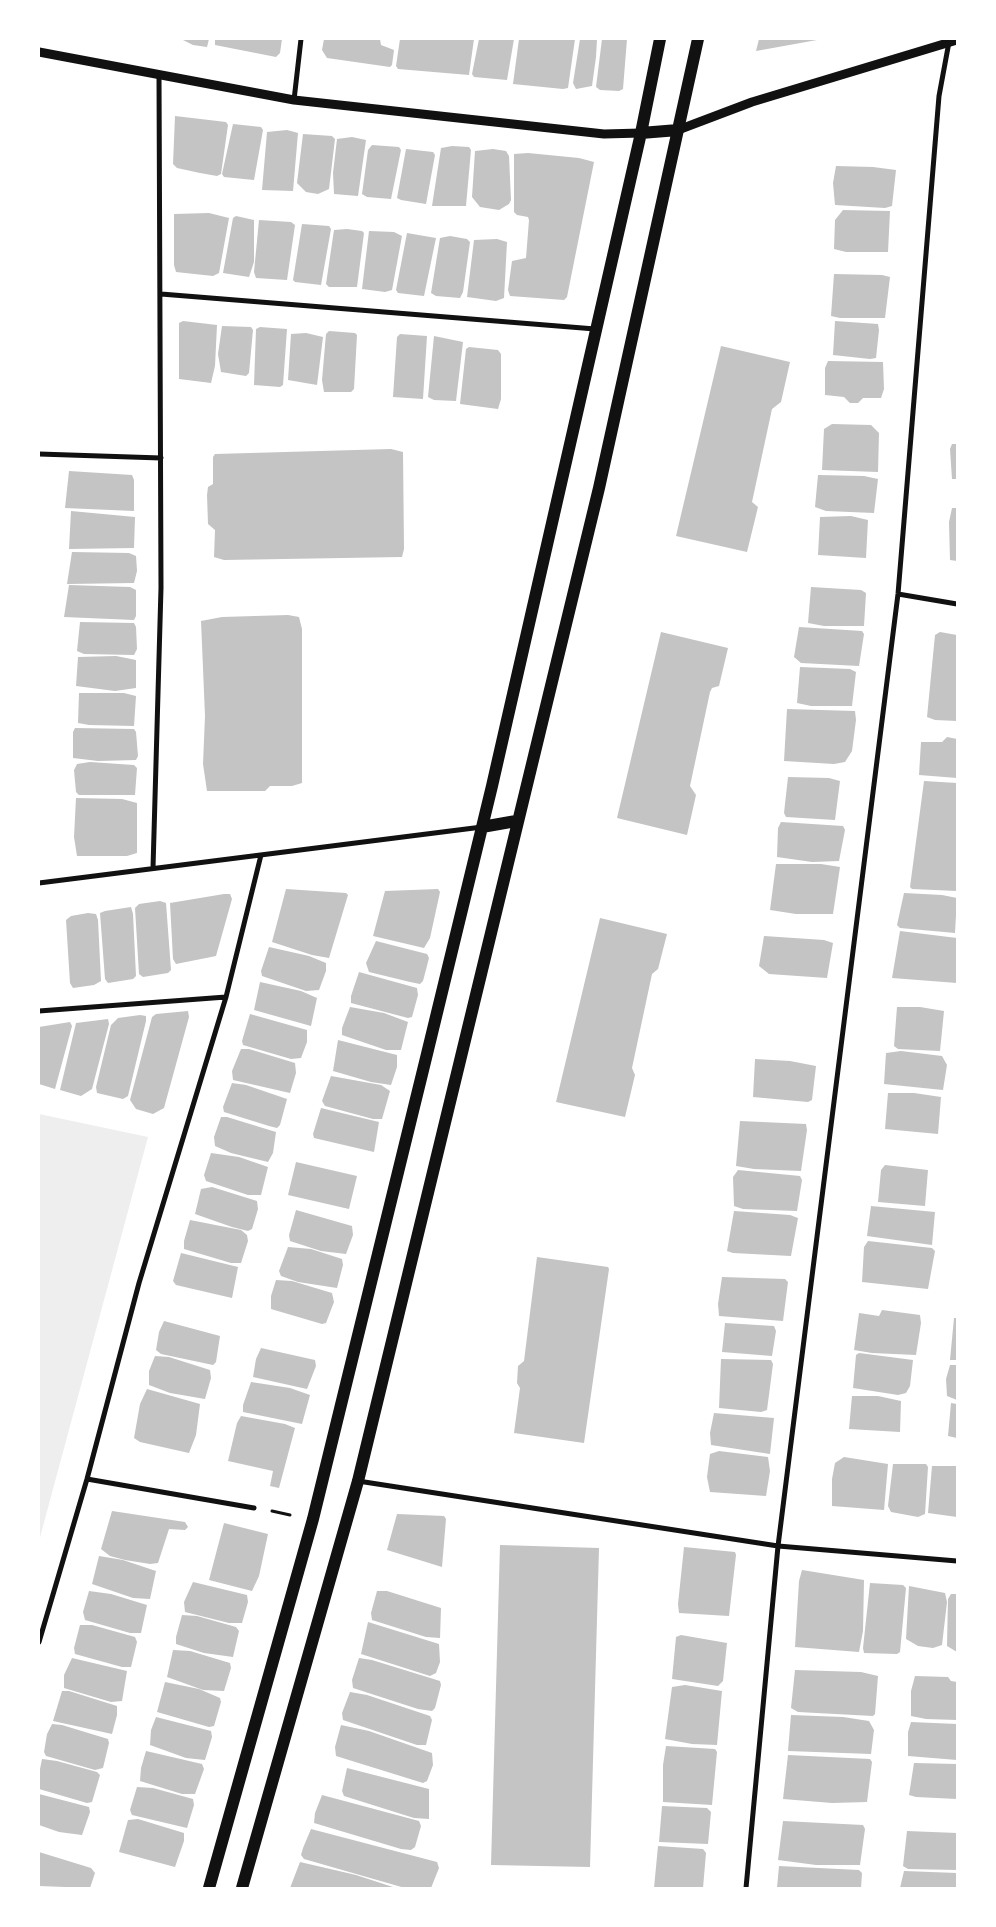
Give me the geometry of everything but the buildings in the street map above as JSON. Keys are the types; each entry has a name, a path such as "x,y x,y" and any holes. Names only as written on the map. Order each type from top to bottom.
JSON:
{"main road":[{"path":"208,1888 313,1519 482,827 641,133 660,39"},
{"path":"242,1888 358,1481 516,821 599,488 698,39"},
{"path":"641,133 678,130"},
{"path":"482,827 516,821"}],"street":[{"path":"294,100 302,39"},
{"path":"678,130 752,102 952,40"},
{"path":"746,1888 778,1546 898,594 938,96 952,40"},
{"path":"39,52 294,100 604,134 641,133"},
{"path":"153,868 161,588 159,75"},
{"path":"161,294 595,329"},
{"path":"39,454 161,458"},
{"path":"898,594 957,604"},
{"path":"39,883 482,827"},
{"path":"39,1642 87,1479 139,1283 226,997 261,855"},
{"path":"39,1011 226,997"},
{"path":"87,1479 254,1508"},
{"path":"358,1481 778,1546 957,1561"}],"path":[{"path":"254,1508 313,1519"}],"shaded area":[{"path":"39,1114 148,1137 39,1541"}]}
